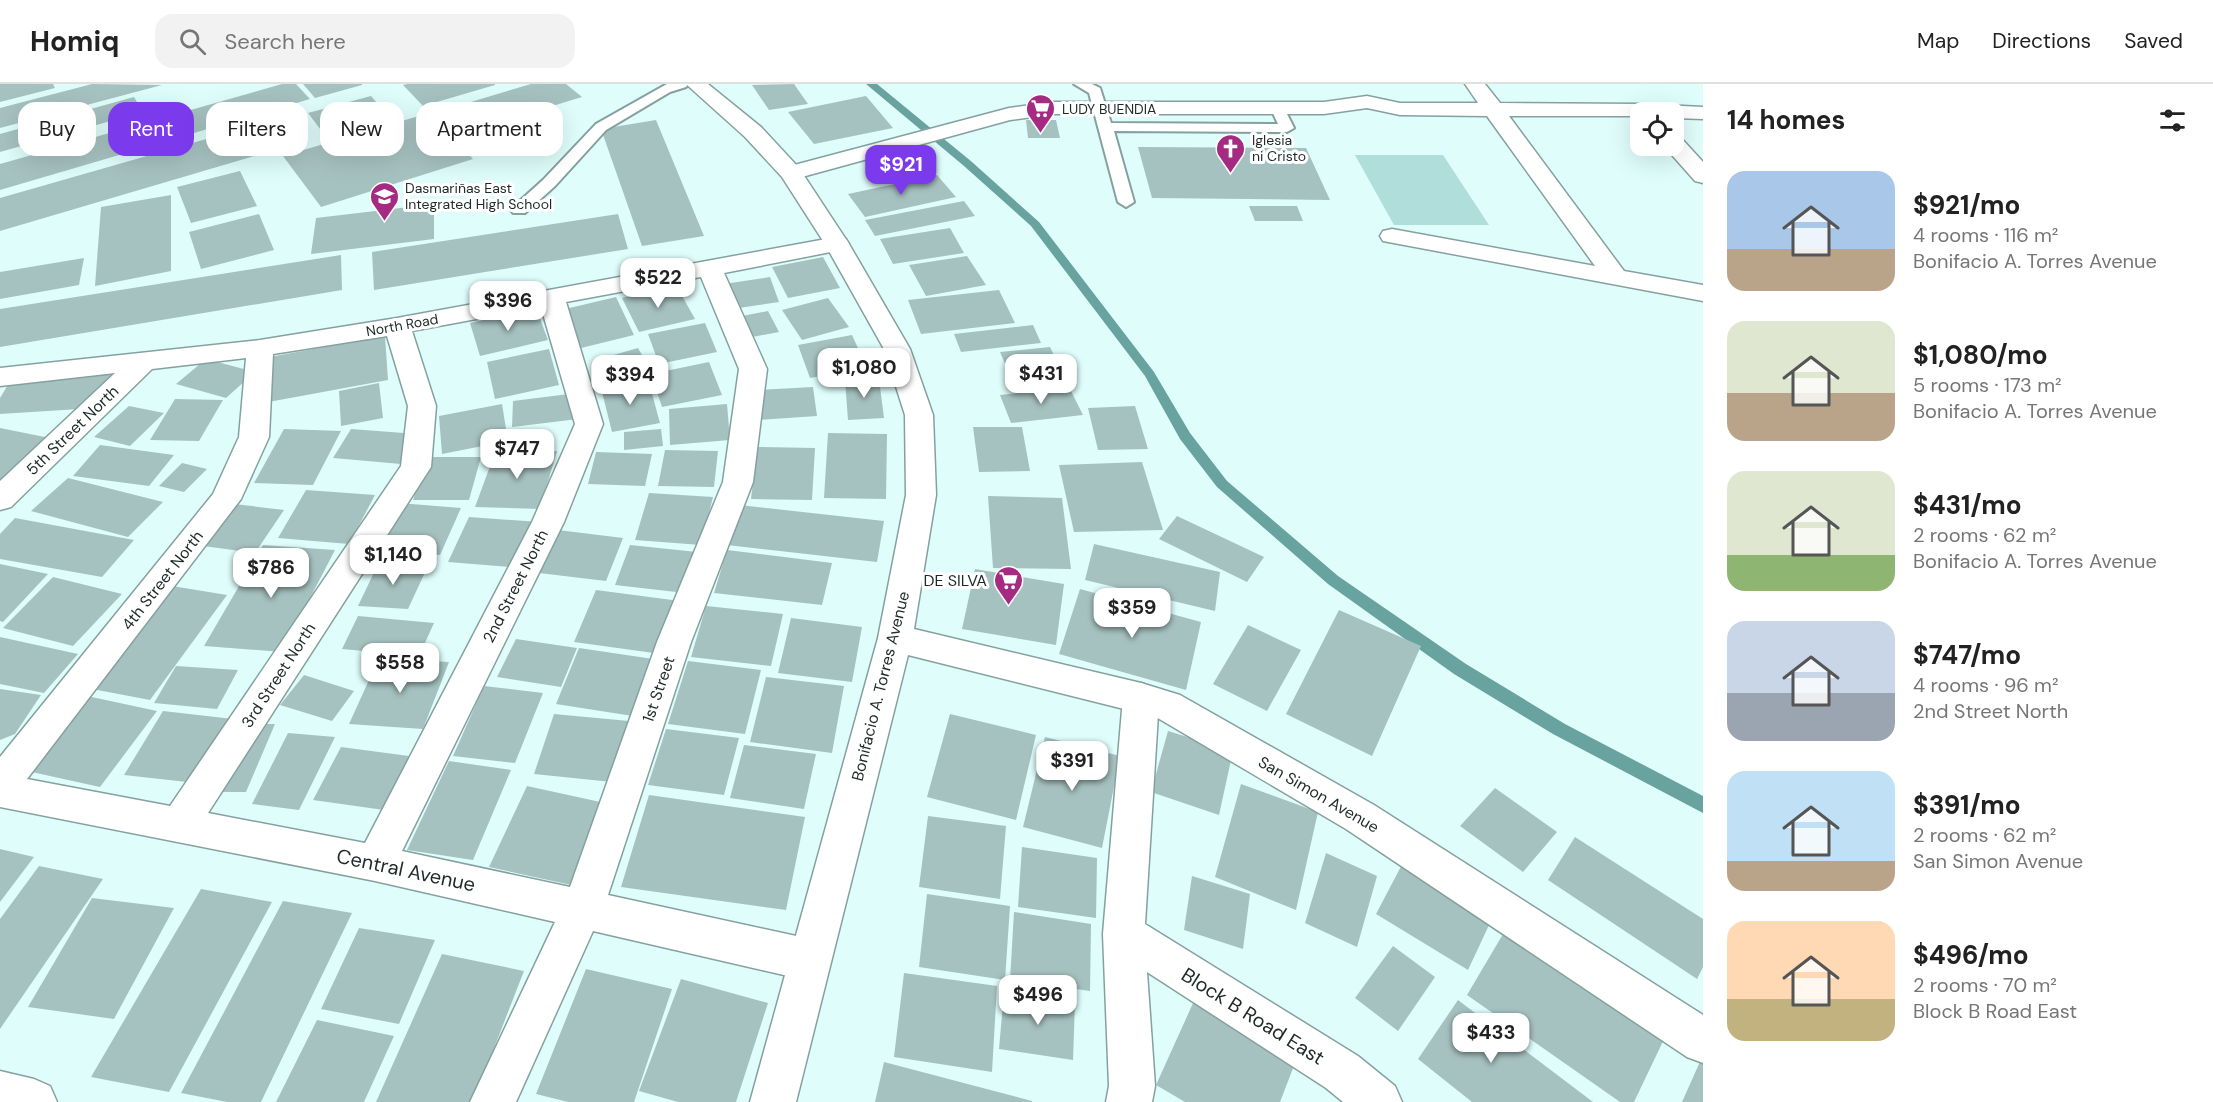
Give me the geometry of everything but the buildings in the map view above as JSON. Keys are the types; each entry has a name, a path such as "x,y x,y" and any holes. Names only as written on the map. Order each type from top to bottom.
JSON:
{"street":[{"name":"Bonifacio A. Torres Avenue","path":"696,84 753,132 791,173 837,244 897,349 919,415 921,495 895,638 773,1102"},
{"path":"1475,84 1615,276"},
{"path":"1626,93 1634,102"},
{"path":"791,173 906,141 1032,110 1101,103 1278,109 1324,108 1354,117 1375,117 1400,109 1630,111"},
{"path":"1684,112 1703,113"},
{"path":"1684,155 1703,176"},
{"path":"1392,236 1703,293"},
{"name":"North Road","path":"0,377 260,348 397,326 837,244"},
{"name":"1st Street","path":"493,1102 583,908 675,642 738,482 753,369 710,269"},
{"name":"2nd Street North","path":"375,863 548,522 589,424 551,297"},
{"name":"3rd Street North","path":"180,823 416,467 422,406 397,326"},
{"name":"4th Street North","path":"0,785 226,499 254,437 260,348"},
{"name":"5th Street North","path":"0,499 145,360"},
{"name":"San Simon Avenue","path":"895,638 1167,706 1360,817 1703,1041"},
{"path":"1129,1102 1132,1086 1124,934 1141,698"},
{"name":"Central Avenue","path":"0,790 180,823 375,863 810,960"},
{"name":"Block B Road East","path":"1124,934 1341,1072 1378,1102"},
{"path":"0,1094 34,1102"}],"lane":[{"path":"519,210 549,183 601,127 665,88 681,84"},
{"path":"1081,84 1101,103 1126,202"}],"shaded area":[{"path":"1355,155 1443,155 1489,225 1394,225"}],"waterway":[{"path":"871,84 968,164 1035,224 1150,375 1185,436 1222,484 1333,580 1460,669 1559,729 1703,805"}],"place":[{"name":"LUDY BUENDIA","path":"1041,134"},
{"name":"Iglesia ni Cristo","path":"1231,174"},
{"name":"Dasmariñas East Integrated High School","path":"384,222"},
{"name":"DE SILVA","path":"1008,606"}]}
